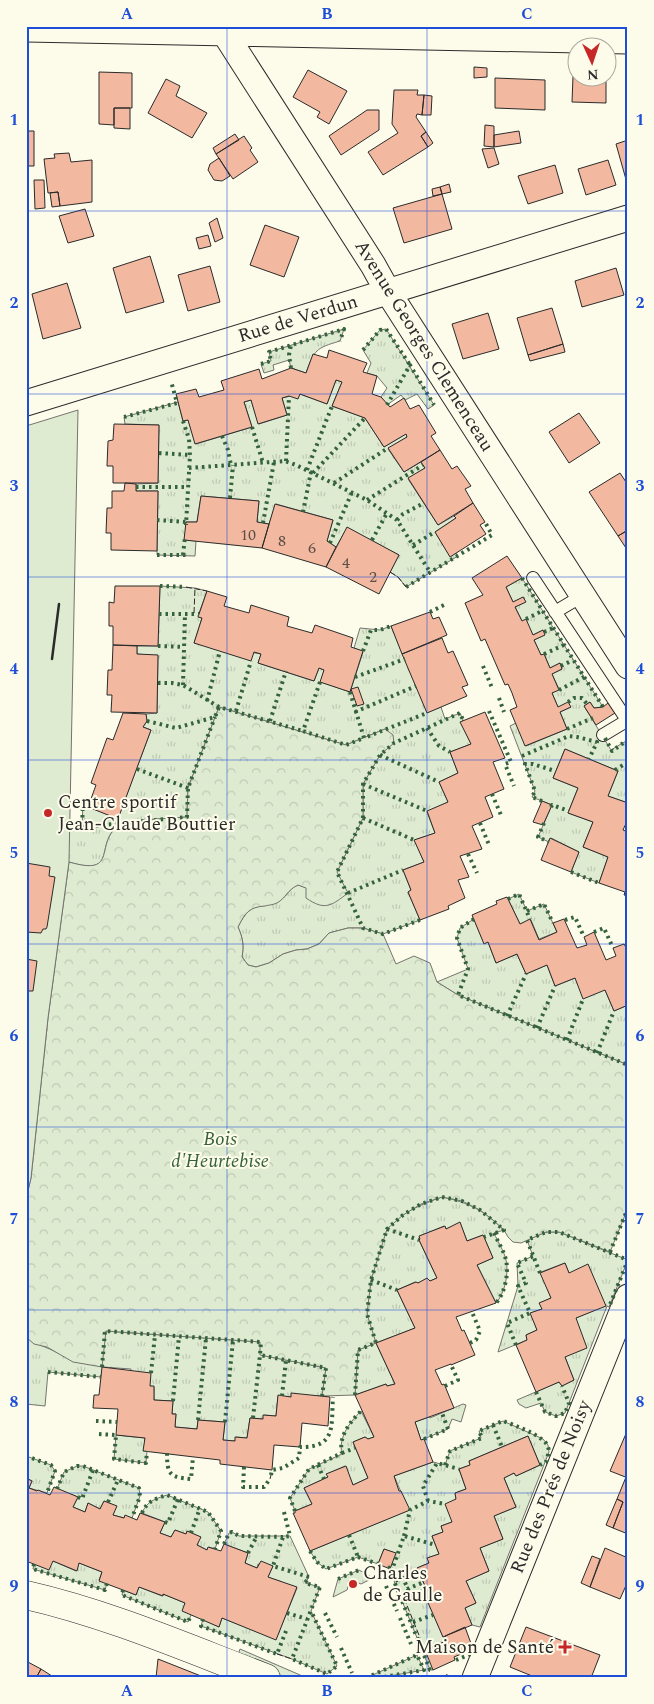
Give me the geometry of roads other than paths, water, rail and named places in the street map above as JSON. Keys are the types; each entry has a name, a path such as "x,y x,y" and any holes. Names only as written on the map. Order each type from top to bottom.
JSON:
{"main road":[{"path":"26,1595 56,1602 140,1630 266,1678"}],"street":[{"path":"26,28 448,31 628,41"},
{"name":"Avenue Georges Clemenceau","path":"222,29 628,666"},
{"name":"Rue de Verdun","path":"26,403 628,218"},
{"name":"Rue des Prés de Noisy","path":"475,1678 628,1297"}],"lane":[{"path":"533,578 628,720 603,735"},
{"path":"555,612 582,596"}],"place":[{"name":"Centre sportif Jean-Claude Bouttier","path":"48,813"},
{"name":"Charles de Gaulle","path":"353,1584"},
{"name":"Maison de Santé","path":"565,1647"}],"park label":[{"name":"Bois d'Heurtebise","path":"220,1150"}]}
